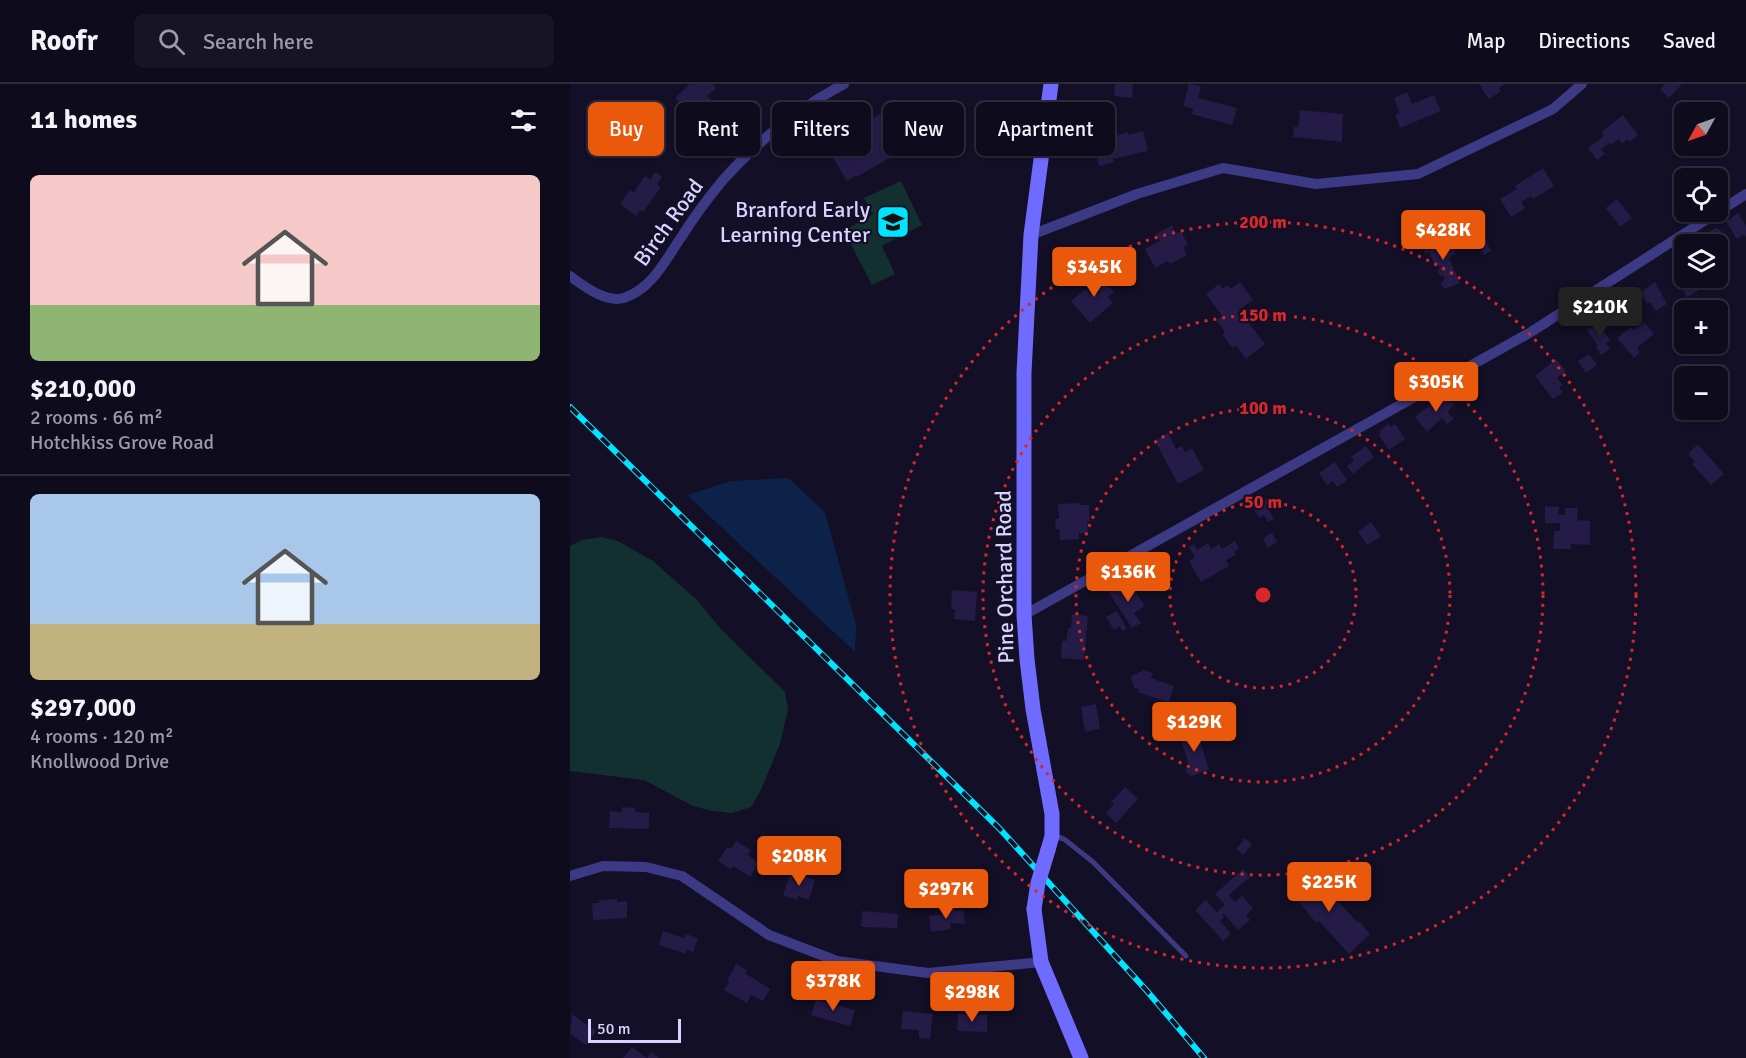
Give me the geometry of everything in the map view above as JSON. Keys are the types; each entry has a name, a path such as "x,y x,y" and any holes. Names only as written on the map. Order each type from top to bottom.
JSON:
{"street":[{"name":"Birch Road","path":"570,276 594,292 621,299 645,286 659,271 710,195 740,162 790,118 844,84"},
{"name":"Pine Orchard Road","path":"1051,84 1030,235 1024,373 1024,615 1028,669 1038,741 1052,814 1050,843 1038,883 1034,909 1041,962 1081,1058"},
{"path":"1030,235 1137,194 1222,168 1316,184 1418,174 1553,109 1582,84"},
{"path":"1024,615 1531,332 1746,194"},
{"path":"570,876 603,866 646,867 682,876 769,935 837,961 928,973 1041,962"}],"lane":[{"path":"1050,843 1064,839 1085,854 1186,956"}],"green space":[{"path":"901,181 922,225 882,246 895,274 872,285 844,231 873,214 864,198"},
{"path":"601,537 618,541 653,561 697,600 720,628 785,692 788,709 780,744 760,792 751,807 732,813 712,811 693,806 644,780 570,771 570,546 582,540"}],"water":[{"path":"788,478 825,512 856,625 855,652 687,495 731,481"}],"building":[{"path":"690,84 715,84 716,88 707,96 711,102 679,102 675,98"},
{"path":"1115,84 1133,84 1132,98 1114,96"},
{"path":"1189,84 1201,86 1198,98 1237,108 1232,125 1192,114 1193,109 1183,106"},
{"path":"1479,84 1505,84 1499,88 1501,91 1489,99"},
{"path":"1665,84 1682,84 1669,98 1660,89"},
{"path":"1407,92 1412,104 1434,95 1441,111 1400,128 1395,115 1400,113 1394,98"},
{"path":"1300,110 1343,114 1342,142 1293,137 1294,127 1298,127"},
{"path":"883,112 883,156 892,156 847,181 832,156 871,156 871,119"},
{"path":"1623,115 1638,135 1622,144 1619,139 1610,143 1601,149 1605,154 1597,160 1588,148 1604,136 1601,132"},
{"path":"1143,131 1148,151 1113,159 1114,162 1099,166 1096,156 1115,156 1115,132 1116,136"},
{"path":"1543,168 1554,186 1533,199 1531,196 1521,202 1525,208 1511,217 1500,199 1517,189 1515,186"},
{"path":"655,172 662,177 657,184 661,187 643,212 641,210 636,216 620,204 630,190 633,193 645,176 650,180"},
{"path":"1617,199 1632,218 1620,227 1606,208"},
{"path":"1738,213 1746,225 1746,237 1744,234 1737,239 1726,222"},
{"path":"1172,225 1176,234 1181,231 1188,245 1183,247 1187,255 1170,264 1168,261 1155,268 1145,249 1160,241 1156,234"},
{"path":"1716,228 1723,234 1706,234"},
{"path":"1444,236 1449,247 1453,246 1456,253 1449,258 1460,283 1445,289 1440,284 1445,279 1437,270 1440,269 1437,264 1435,265 1429,252 1426,254 1422,246"},
{"path":"1486,241 1491,251 1484,255 1479,245"},
{"path":"1097,272 1114,292 1108,297 1113,303 1090,323 1071,301 1086,289 1089,293 1093,289 1086,282"},
{"path":"1240,282 1253,300 1239,310 1265,344 1246,359 1236,346 1232,348 1222,334 1225,332 1217,320 1222,316 1206,294 1219,284 1223,289 1228,285 1230,289"},
{"path":"1655,282 1667,304 1656,311 1650,302 1647,304 1640,293"},
{"path":"1682,288 1703,288 1687,297"},
{"path":"1644,322 1654,334 1637,348 1640,352 1634,358 1617,338 1631,327 1634,330"},
{"path":"1598,323 1610,340 1606,343 1610,349 1601,355 1587,330"},
{"path":"1589,354 1597,365 1586,373 1578,361"},
{"path":"1556,359 1566,371 1557,378 1563,385 1559,388 1563,392 1553,399 1535,376"},
{"path":"1444,394 1454,405 1448,413 1454,419 1447,424 1442,418 1427,432 1415,417"},
{"path":"1389,424 1391,427 1395,424 1405,439 1389,450 1379,435 1381,434 1379,431"},
{"path":"1168,433 1176,449 1182,446 1185,452 1192,448 1204,470 1178,484 1155,441"},
{"path":"1698,444 1724,474 1711,485 1692,464 1695,462 1688,454"},
{"path":"1366,446 1374,457 1353,474 1347,466 1354,461 1351,457"},
{"path":"1335,462 1347,480 1337,487 1333,481 1327,485 1319,473"},
{"path":"1259,493 1264,500 1270,497 1275,504 1268,508 1274,519 1268,522 1264,515 1259,518 1248,499"},
{"path":"1080,503 1080,505 1089,505 1088,533 1079,533 1079,539 1060,540 1055,519 1059,519 1058,504"},
{"path":"1545,506 1559,507 1558,515 1565,515 1565,508 1578,508 1577,520 1590,521 1590,545 1571,544 1571,549 1553,549 1554,531 1560,531 1560,523 1545,523"},
{"path":"1371,522 1381,536 1367,545 1358,532"},
{"path":"1272,533 1277,542 1268,548 1263,538"},
{"path":"1235,541 1239,548 1234,552 1236,555 1226,560 1229,566 1201,582 1189,561 1195,557 1189,547 1194,544 1197,550 1208,543 1211,549 1219,544 1222,549"},
{"path":"1119,584 1123,589 1130,584 1145,606 1134,613 1141,623 1132,628 1108,591"},
{"path":"952,590 977,592 975,621 954,619 955,609 951,609"},
{"path":"1117,611 1127,629 1122,631 1120,626 1114,630 1106,617"},
{"path":"1072,614 1088,616 1084,660 1061,658 1062,641 1066,641 1068,628 1071,628"},
{"path":"1142,670 1153,673 1151,678 1174,686 1169,702 1138,692 1139,689 1134,688 1131,677"},
{"path":"1096,704 1100,729 1085,732 1081,707"},
{"path":"1196,729 1209,769 1190,777 1185,769 1190,768 1179,734"},
{"path":"1125,787 1138,799 1116,823 1106,813 1114,804 1111,802"},
{"path":"622,807 635,808 635,812 649,813 649,829 609,828 610,811 622,812"},
{"path":"1245,838 1252,845 1243,855 1236,849"},
{"path":"736,841 751,850 748,855 759,863 750,877 733,866 731,869 718,861 727,847 731,849"},
{"path":"1243,869 1250,877 1229,895 1235,902 1242,896 1253,908 1246,915 1250,920 1238,930 1224,914 1222,915 1224,918 1219,922 1231,934 1223,941 1195,910 1206,900 1217,912 1225,905 1215,894"},
{"path":"791,872 815,880 809,900 798,896 797,900 783,895"},
{"path":"1311,872 1370,934 1349,954 1319,921 1316,923 1290,891"},
{"path":"617,899 617,902 627,901 627,918 593,920 592,903 599,903 599,900"},
{"path":"955,909 955,911 963,910 965,924 950,923 951,929 931,932 929,916 946,914 946,910"},
{"path":"862,911 898,914 897,928 861,927"},
{"path":"663,931 684,938 686,934 698,938 693,952 687,950 686,954 659,945"},
{"path":"736,964 747,970 745,973 770,989 763,1001 751,995 747,1003 724,990"},
{"path":"816,999 855,1010 850,1026 811,1015"},
{"path":"903,1011 933,1014 930,1039 919,1038 919,1030 901,1029"},
{"path":"572,1014 596,1031 586,1045 570,1034"},
{"path":"958,1014 987,1015 987,1032 957,1031"},
{"path":"632,1047 647,1058 623,1058"},
{"path":"651,1052 659,1058 647,1058"}],"railway":[{"path":"570,407 999,828 1147,991 1204,1058"}],"place":[{"name":"Branford Early Learning Center","path":"893,222"}]}
